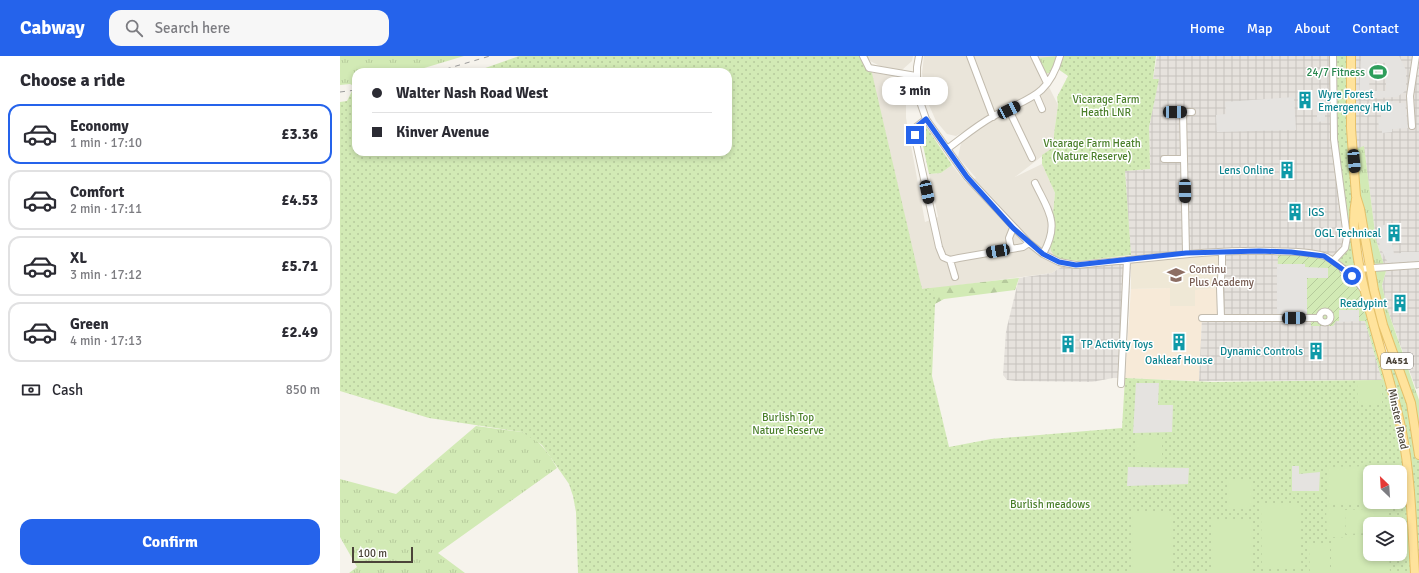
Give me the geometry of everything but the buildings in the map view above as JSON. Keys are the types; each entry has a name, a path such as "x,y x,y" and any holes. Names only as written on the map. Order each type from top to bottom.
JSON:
{"main road":[{"name":"A451","path":"1351,56 1351,128 1356,196 1360,209 1369,268"},
{"name":"A451","path":"1356,196 1354,227 1360,269"},
{"name":"Minster Road","path":"1369,268 1383,325 1411,403 1419,455"},
{"name":"Minster Road","path":"1360,269 1364,290 1402,432 1408,479 1415,573"}],"street":[{"path":"863,56 867,66 870,68 916,76"},
{"path":"919,56 916,76 917,93 926,119 967,177 1013,228 1029,244 1043,254 1059,262 1076,265 1186,253 1259,251 1303,253 1324,256 1333,261 1352,276 1364,290"},
{"path":"970,56 993,117"},
{"path":"1034,56 1047,82"},
{"path":"947,149 993,117 1036,95 1054,74 1060,56"},
{"path":"1333,56 1334,139 1347,238 1345,248 1333,261"},
{"path":"1412,126 1410,96 1416,56"},
{"path":"1036,95 1042,109"},
{"path":"1009,110 1032,158"},
{"path":"1175,112 1192,112"},
{"path":"1183,112 1186,253"},
{"path":"1411,117 1419,116"},
{"path":"926,119 916,127 915,138 939,247 943,257 950,260 1023,247 1029,244"},
{"path":"1164,159 1184,159"},
{"path":"1035,183 1049,212 1052,225 1051,240 1043,254"},
{"path":"1011,249 1008,242 1013,228"},
{"path":"1221,317 1220,288 1222,252"},
{"path":"950,260 954,277"},
{"path":"1120,384 1126,260"},
{"path":"1343,270 1419,265"},
{"path":"1202,318 1319,318"}],"shaded area":[{"path":"867,56 913,56 912,61 902,70 880,66 868,60"},
{"path":"924,56 1060,56 1047,83 1058,105 1054,134 1054,147 1015,177 1042,164 1055,193 1052,225 1066,264 1052,273 922,290 865,71 899,77 906,86 906,118 925,222 938,217 929,174 941,173 952,165 966,183 976,178 958,157 961,143 969,136 965,131 956,136 947,134 936,121 925,96 922,73"},
{"path":"1157,56 1333,56 1347,237 1311,318 1311,326 1335,321 1365,321 1382,380 1199,381 1202,318 1221,317 1220,288 1131,260 1125,378 1113,378 1092,382 1016,381 1007,380 1003,375 1006,331 1019,278 1052,273 1066,264 1131,259 1125,171 1150,169 1149,127 1158,80 1153,79"},
{"path":"1351,56 1419,56 1419,388 1416,389 1387,308 1382,285 1386,271 1376,240 1364,147 1353,150"},
{"path":"1361,56 1399,56 1406,70 1406,89 1404,92 1397,97 1359,99","holes":["1370,62 1386,63 1386,91 1369,91"]},
{"path":"1311,90 1325,92 1325,121 1317,122 1317,109 1312,109"},
{"path":"1294,97 1296,130 1217,132 1216,115 1226,114 1225,102"},
{"path":"1394,101 1394,103 1405,103 1408,128 1392,129 1392,132 1382,133 1382,130 1379,129 1378,119 1381,118 1381,113 1378,113 1378,106 1383,105 1382,102"},
{"path":"1389,224 1394,254 1401,252 1419,252 1419,261 1388,263 1380,247 1377,229 1379,226"},
{"name":"Continu Plus Academy","path":"1222,252 1220,288 1195,290 1195,306 1170,306 1170,288 1131,289 1131,260"},
{"path":"1277,264 1305,264 1305,267 1328,268 1328,278 1307,278 1307,318 1277,318"},
{"path":"1170,288 1170,306 1195,306 1195,290 1220,288 1221,317 1202,319 1199,381 1125,378 1131,289"},
{"path":"1339,310 1359,310 1359,321 1339,322"},
{"path":"1136,383 1159,383 1158,405 1173,405 1172,432 1133,433"},
{"path":"1292,466 1299,466 1299,474 1320,472 1319,491 1292,491"},
{"path":"1128,467 1189,468 1188,484 1127,486"}],"green space":[{"path":"340,56 464,56 424,68 352,68 352,85 340,85"},
{"path":"519,56 868,56 922,289 933,288 934,294 937,296 935,304 932,376 949,447 991,439 1122,428 1125,378 1212,382 1382,380 1388,379 1383,359 1393,352 1403,377 1419,455 1419,573 578,573 576,512 573,496 569,484 542,445 522,432 429,418 340,391 340,102 347,101 352,91 352,156 732,156 732,68 485,68"},
{"path":"1058,56 1052,72 1045,74 1036,58"},
{"name":"Vicarage Farm Heath LNR","path":"1061,56 1156,56 1153,79 1159,79 1149,127 1150,169 1125,171 1131,255 1079,261 1056,258 1051,251 1050,245 1055,193 1042,164 1042,155 1054,147 1054,134 1058,105 1057,97 1068,76 1058,69"},
{"path":"1333,56 1351,56 1360,269 1343,270 1333,261 1345,248 1332,90"},
{"path":"925,125 952,165 941,173 929,174 919,126"},
{"path":"1364,146 1376,240 1386,271 1382,285 1387,308 1419,400 1419,455 1371,279 1353,150"},
{"path":"892,185 922,289 1019,278 1015,290 944,299 935,304 932,315 932,376"},
{"path":"1278,251 1324,256 1359,283 1389,379 1382,380 1365,321 1336,321 1333,326 1311,326 1311,318 1277,318"},
{"path":"1382,380 1382,405 1358,405 1357,381"},
{"path":"476,426 522,432 528,435 538,442 557,468 438,553 465,573 349,573 357,567 340,537 340,479 396,494"},
{"path":"1137,436 1162,436 1162,462 1137,462"},
{"path":"1363,466 1363,504 1329,505 1328,467"},
{"path":"1228,481 1253,481 1253,507 1228,507"},
{"path":"1261,505 1300,505 1301,567 1262,567"},
{"path":"1326,507 1343,507 1343,536 1327,536"},
{"path":"1388,509 1389,517 1363,517 1363,533 1346,534 1345,510"},
{"path":"1132,511 1172,511 1172,571 1133,572"},
{"path":"1212,520 1252,520 1251,573 1211,573"},
{"path":"1363,536 1363,561 1389,561 1390,573 1333,573 1331,538"},
{"path":"1330,544 1330,573 1310,573 1309,545"}],"railway":[{"path":"450,68 490,56"},
{"path":"340,92 352,90"}],"place":[{"name":"24/7 Fitness","path":"1378,72"},
{"name":"Wyre Forest Emergency Hub","path":"1305,100"},
{"name":"Lens Online","path":"1287,170"},
{"name":"IGS","path":"1295,212"},
{"name":"OGL Technical","path":"1394,233"},
{"name":"Continu Plus Academy","path":"1176,275"},
{"name":"Readypint","path":"1400,303"},
{"name":"Oakleaf House","path":"1179,342"},
{"name":"TP Activity Toys","path":"1068,344"},
{"name":"Dynamic Controls","path":"1316,351"}],"route":[{"path":"915,135 916,127 919,123 926,119 967,177 1013,228 1029,244 1043,254 1059,262 1076,265 1186,253 1268,251 1316,254 1324,256 1352,276"}],"park label":[{"name":"Vicarage Farm Heath (Nature Reserve)","path":"1092,149"},
{"name":"Burlish Top Nature Reserve","path":"788,423"},
{"name":"Burlish meadows","path":"1050,504"}]}
